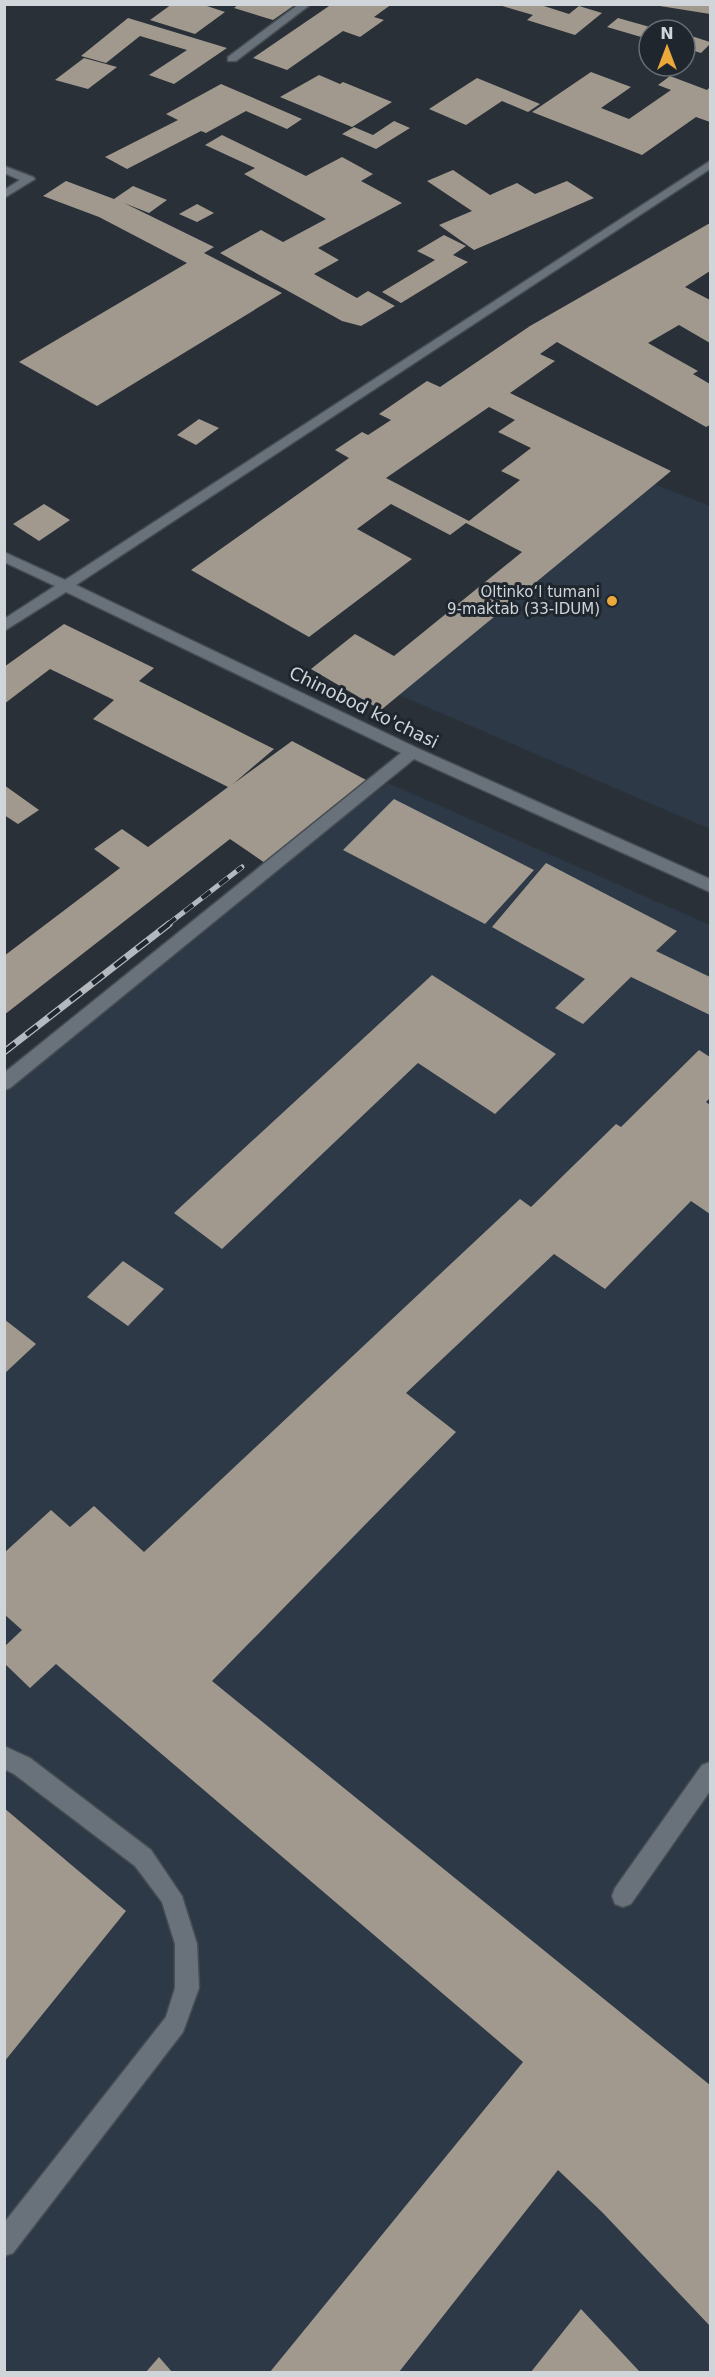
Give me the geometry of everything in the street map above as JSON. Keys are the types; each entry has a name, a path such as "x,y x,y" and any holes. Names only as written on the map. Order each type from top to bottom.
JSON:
{"street":[{"path":"232,59 306,4"},
{"path":"4,626 711,165"},
{"path":"4,169 29,179 4,195"},
{"name":"Chinobod ko'chasi","path":"4,555 412,752 711,886"},
{"path":"4,1083 412,752"},
{"path":"4,1757 22,1766 142,1858 171,1896 186,1944 187,1988 175,2024 4,2244"},
{"path":"622,1896 711,1773"}],"shaded area":[{"name":"Oltinko‘l tumani 9-maktab (33-IDUM)","path":"654,484 710,506 710,829 399,695"},
{"path":"388,783 710,925 710,2372 5,2372 4,1070"}],"building":[{"path":"172,4 201,4 225,12 195,34 150,20"},
{"path":"239,4 296,4 273,20 234,8"},
{"path":"332,4 392,4 374,17 384,20 360,37 343,31 287,70 253,58"},
{"path":"661,4 710,4 710,14 660,6"},
{"path":"499,5 546,5 544,6 569,14 579,6 602,13 575,35 527,20 533,15"},
{"path":"128,18 227,48 174,84 149,75 187,50 140,36 106,63 81,56"},
{"path":"618,18 637,23 637,36 607,27"},
{"path":"697,38 710,42 701,53 697,52"},
{"path":"84,58 117,67 88,89 55,80"},
{"path":"591,72 631,87 601,108 629,119 671,90 658,85 667,78 675,78 707,90 710,87 710,122 696,117 642,155 532,112"},
{"path":"319,75 392,102 352,127 280,97"},
{"path":"477,78 540,104 528,112 502,101 466,125 429,109"},
{"path":"221,84 302,119 287,129 246,111 206,133 201,131 127,169 105,157 178,120 166,114"},
{"path":"394,121 410,128 376,149 342,134 354,127 373,135"},
{"path":"222,135 306,176 342,157 373,174 361,181 402,203 318,248 339,260 314,274 357,298 368,291 395,306 361,326 342,321 220,253 261,230 283,242 326,219 244,174 255,168 205,145"},
{"path":"453,170 490,195 517,183 535,194 567,181 594,198 474,250 439,225 472,211 427,181"},
{"path":"66,181 114,199 133,186 167,200 149,213 124,203 214,247 204,253 282,293 97,406 19,362 187,263 99,217 43,196"},
{"path":"197,204 214,213 197,222 179,214"},
{"path":"710,223 710,271 685,287 710,300 710,343 679,325 648,343 698,371 693,374 710,384 710,425 706,427 557,342 540,354 555,361 510,393 671,471 381,710 311,669 355,634 394,656 522,552 466,523 450,535 391,504 357,529 412,559 309,637 191,570 349,458 335,450 362,432 368,435 391,420 379,414 427,381 440,387 530,326","holes":["489,407 515,420 498,432 531,448 501,471 520,480 469,521 386,478"]},
{"path":"444,235 466,246 453,255 468,262 401,303 382,292 435,260 417,251"},
{"path":"199,419 219,428 196,445 177,435"},
{"path":"44,504 70,520 39,541 13,524"},
{"path":"64,624 154,668 139,681 274,749 233,784 292,741 370,782 268,865 230,839 4,1015 4,956 120,868 94,849 122,829 148,847 228,787 93,719 114,700 50,669 4,704 4,667"},
{"path":"4,785 39,810 18,824 4,815"},
{"path":"394,799 534,870 485,924 343,850"},
{"path":"546,863 677,931 656,951 710,977 710,1015 631,977 583,1024 555,1008 585,979 492,927"},
{"path":"432,975 556,1054 495,1114 418,1063 222,1249 174,1213"},
{"path":"699,1050 710,1057 710,1098 706,1102 710,1105 710,1214 691,1201 605,1289 554,1254 406,1393 456,1432 212,1681 710,2085 710,2326 603,2213 558,2170 399,2372 270,2372 523,2062 56,1664 30,1688 4,1663 4,1647 22,1630 4,1614 4,1553 51,1510 70,1527 94,1506 144,1552 520,1199 531,1207 616,1124 621,1127"},
{"path":"123,1261 164,1289 128,1326 87,1297"},
{"path":"4,1319 36,1344 4,1374"},
{"path":"4,1808 126,1911 4,2062"},
{"path":"581,2309 640,2372 531,2372"},
{"path":"159,2357 172,2372 146,2372"}],"railway":[{"path":"167,925 242,867"},
{"path":"4,1052 169,924"}],"place":[{"name":"Oltinko‘l tumani 9-maktab (33-IDUM)","path":"612,601"}]}
